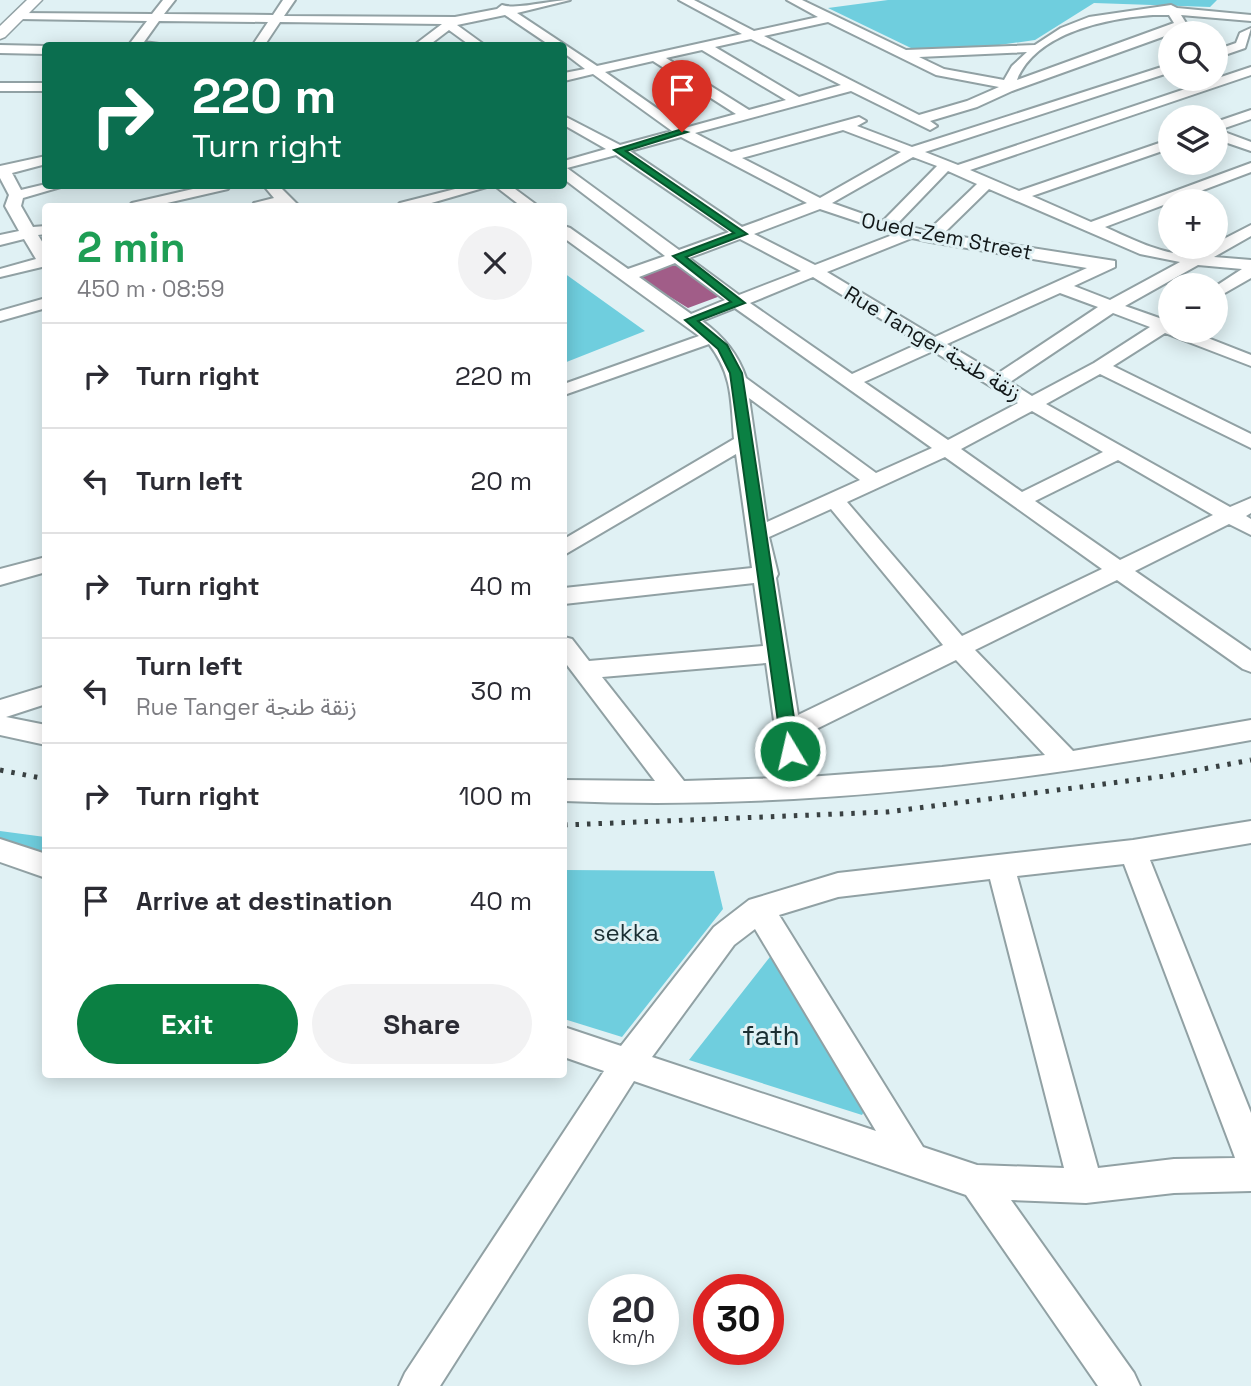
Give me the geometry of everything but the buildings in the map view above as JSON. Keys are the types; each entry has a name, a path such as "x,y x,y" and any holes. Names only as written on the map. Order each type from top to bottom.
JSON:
{"main road":[{"path":"0,34 35,0"}],"street":[{"path":"136,42 169,0"},
{"path":"261,42 289,0"},
{"path":"428,42 486,0"},
{"name":"Oued-Zem Street","path":"486,0 554,42"},
{"path":"19,16 452,23 564,0"},
{"path":"685,0 951,137"},
{"path":"793,0 952,75 1008,86"},
{"path":"1008,86 1014,71 1048,32 1087,10 1118,5 1251,18"},
{"path":"917,120 972,104 1008,86 1175,27 1180,23 1171,9"},
{"path":"567,75 830,18"},
{"path":"452,23 475,42"},
{"path":"1228,50 1241,45 1244,36 1251,32"},
{"path":"703,46 796,101"},
{"path":"903,54 1034,48"},
{"path":"0,49 42,50"},
{"name":"Oued-Zem Street","path":"567,50 682,132 820,204 886,228 1105,265"},
{"path":"654,57 746,114"},
{"path":"886,228 951,168 1251,71"},
{"path":"625,276 820,204 912,152 951,137 1158,72"},
{"path":"624,155 682,132 850,86"},
{"path":"0,87 42,87"},
{"path":"1144,106 1158,112"},
{"path":"732,156 897,110"},
{"path":"1228,123 1251,114"},
{"name":"Rue Tanger زنقة طنجة","path":"567,122 624,155 742,234 816,272 1033,404 1251,528"},
{"path":"843,125 1146,251 1192,260 1251,265"},
{"path":"1228,138 1251,147"},
{"path":"567,171 624,155 701,141"},
{"path":"1016,197 1158,148"},
{"path":"17,195 1,171 42,158"},
{"path":"1089,228 1251,167"},
{"path":"567,172 739,303 1021,500 1116,571 1251,663"},
{"path":"930,237 986,183"},
{"path":"17,195 44,189"},
{"path":"143,203 173,191 193,189"},
{"path":"274,189 288,203"},
{"path":"417,203 471,189"},
{"path":"506,189 526,203"},
{"path":"17,195 13,206 42,256"},
{"path":"0,240 42,230"},
{"path":"999,381 1112,306 1251,230"},
{"path":"567,233 712,337 732,362 738,381 744,441 767,574 797,789"},
{"path":"690,320 739,303 911,233"},
{"path":"851,381 1105,265 1146,251"},
{"path":"4,273 42,262"},
{"path":"1228,288 1247,279"},
{"path":"1060,286 1158,323"},
{"path":"0,316 42,304"},
{"path":"760,533 947,449 1158,334"},
{"path":"567,389 712,337"},
{"path":"1208,343 1251,361"},
{"path":"1100,367 1251,443"},
{"path":"738,381 874,481"},
{"path":"567,546 744,441"},
{"path":"1021,500 1119,452"},
{"path":"835,501 958,647 1067,762"},
{"path":"787,732 1251,505"},
{"path":"0,577 42,565"},
{"path":"567,596 767,574"},
{"path":"567,649 679,793"},
{"path":"582,670 778,653"},
{"path":"0,709 42,696"},
{"path":"0,725 42,734"},
{"path":"567,791 679,793 797,789 1067,762 1251,730"},
{"path":"418,1386 627,1064 723,936 759,909 838,886 1133,851 1251,832"},
{"path":"0,850 42,865"},
{"path":"1133,851 1251,1155"},
{"path":"1000,865 1086,1186"},
{"path":"759,909 911,1159"},
{"path":"567,1043 977,1182 1086,1186 1174,1176 1251,1174"},
{"path":"977,1182 1121,1386"}],"green space":[{"path":"888,0 1217,0 1210,7 1094,3 1035,40 999,45 913,49 828,8"},
{"path":"567,275 645,331 567,362"},
{"path":"0,831 42,837 42,862 0,849"},
{"name":"sekka","path":"567,870 714,871 723,909 622,1037 567,1020"},
{"name":"fath","path":"777,948 868,1105 862,1115 689,1060"}],"railway":[{"path":"567,825 887,812 1166,776 1251,760"},
{"path":"0,770 42,778"}],"route":[{"path":"682,132 618,150 742,234 678,256 739,303 690,320 723,347 732,362 738,381 744,441 767,574 790,751"}]}
